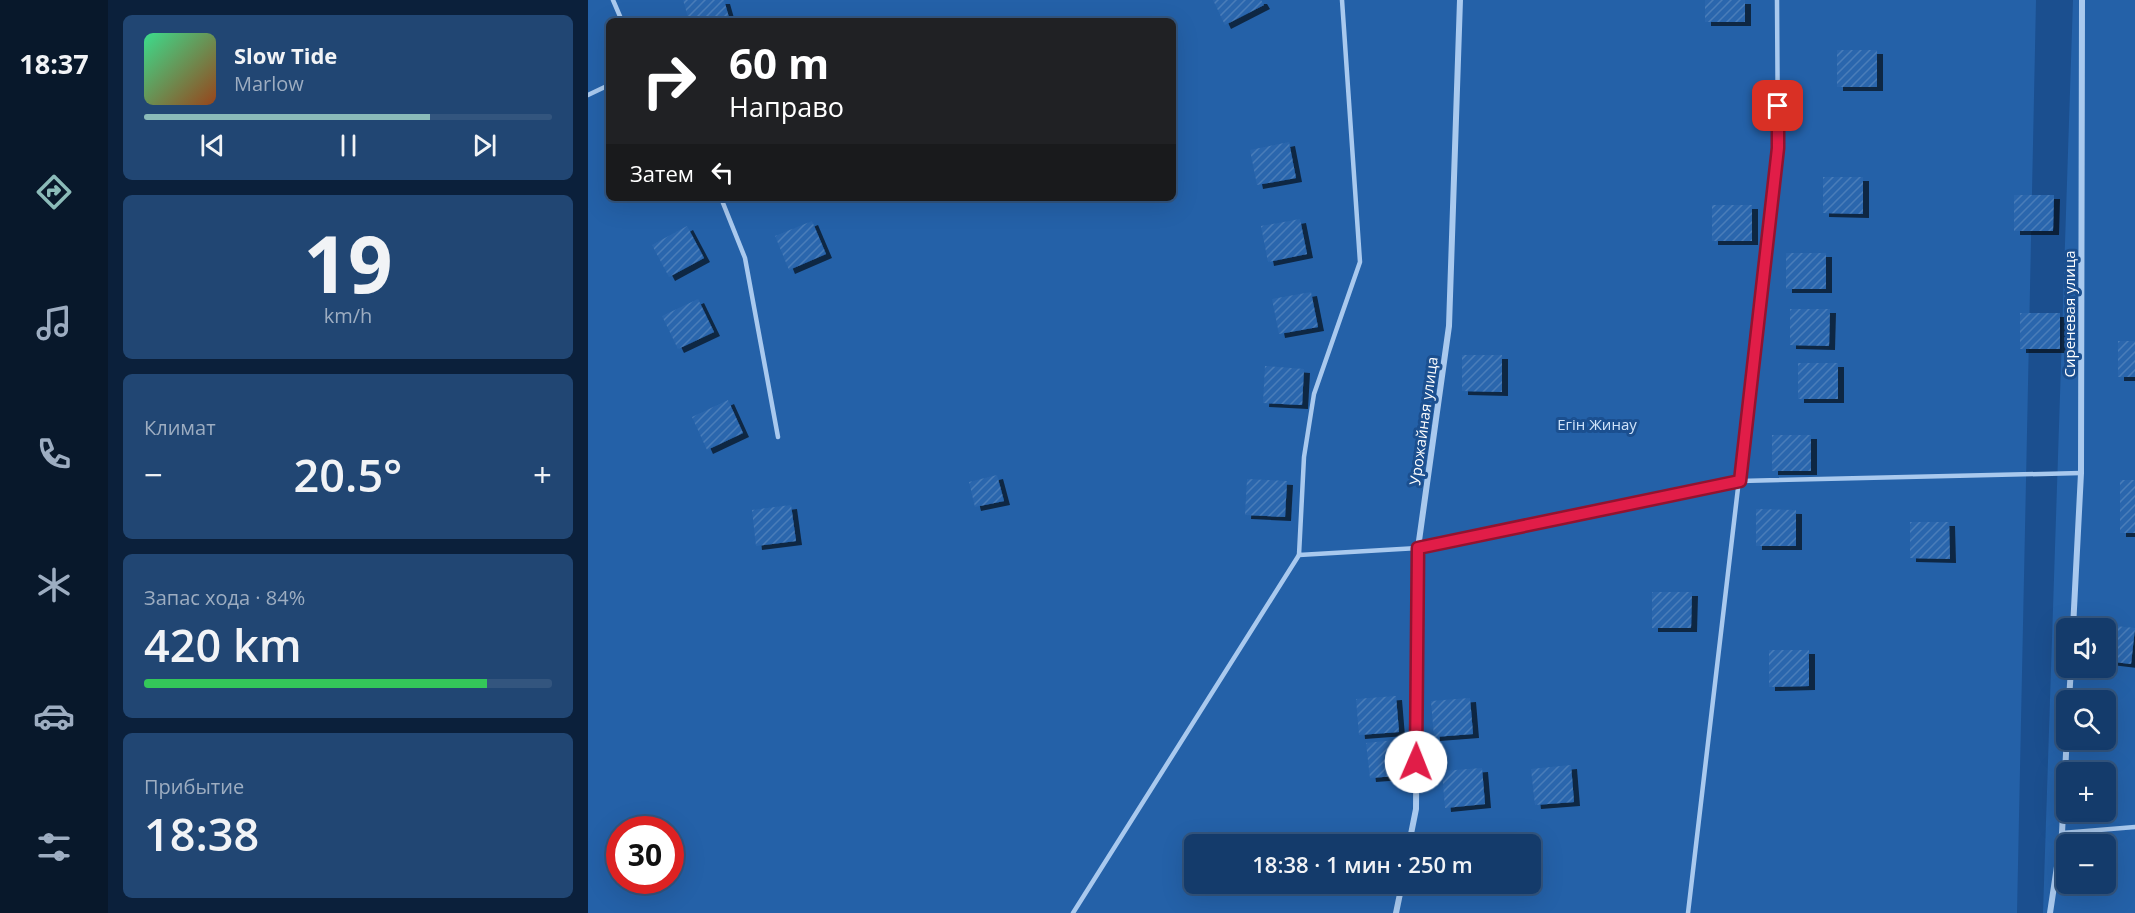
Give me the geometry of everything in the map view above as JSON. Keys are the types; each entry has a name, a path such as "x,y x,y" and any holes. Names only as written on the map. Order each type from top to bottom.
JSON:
{"street":[{"name":"Урожайная улица","path":"1411,834 1416,809 1418,548 1449,326 1460,0"},
{"name":"Сиреневая улица","path":"2074,618 2082,473 2082,0"},
{"path":"2050,913 2062,833 2066,750"},
{"path":"1396,913 1400,894"}],"lane":[{"path":"613,0 621,18"},
{"path":"1073,913 1299,555 1304,457 1314,394 1360,262 1342,0"},
{"path":"1688,913 1778,148 1777,0"},
{"path":"588,95 606,86"},
{"path":"722,201 745,258 778,437"},
{"path":"1299,555 1418,548 1740,481 2082,473"},
{"path":"2062,833 2135,826"}],"green space":[{"name":"Егін Жинау","path":"588,0 2036,0 2017,913 588,913"},
{"path":"2073,0 2135,0 2135,913 2043,913"}],"building":[{"path":"683,0 724,0 729,18 688,18"},
{"path":"1213,0 1261,0 1264,5 1225,25"},
{"path":"1705,0 1745,0 1745,22 1705,22"},
{"path":"1837,50 1877,50 1877,87 1837,87"},
{"path":"1289,142 1296,178 1257,185 1250,150"},
{"path":"1823,177 1863,177 1863,214 1823,213"},
{"path":"2014,195 2054,195 2053,231 2014,231"},
{"path":"1712,205 1752,205 1752,241 1712,241"},
{"path":"1300,219 1307,254 1268,262 1261,226"},
{"path":"812,221 826,254 789,270 775,236"},
{"path":"687,226 704,258 669,277 652,245"},
{"path":"1786,253 1826,253 1826,289 1786,289"},
{"path":"1311,292 1318,327 1279,334 1272,299"},
{"path":"698,299 714,332 678,349 662,316"},
{"path":"1790,309 1830,309 1829,346 1790,345"},
{"path":"2020,313 2060,313 2060,349 2020,349"},
{"path":"2118,341 2135,341 2135,377 2118,377"},
{"path":"1462,355 1502,355 1502,392 1462,391"},
{"path":"1798,363 1838,363 1838,399 1798,399"},
{"path":"1265,366 1304,369 1302,405 1263,403"},
{"path":"728,400 743,433 707,450 692,417"},
{"path":"1772,435 1811,435 1811,471 1772,471"},
{"path":"997,475 1004,501 975,507 969,482"},
{"path":"1247,479 1287,481 1285,517 1245,515"},
{"path":"2120,480 2135,480 2135,533 2120,533"},
{"path":"791,505 796,541 756,546 752,510"},
{"path":"1756,509 1796,510 1796,546 1756,546"},
{"path":"1910,522 1949,522 1950,559 1910,558"},
{"path":"1652,592 1692,592 1691,628 1652,628"},
{"path":"2116,626 2135,628 2131,664 2116,662"},
{"path":"1769,650 1809,650 1809,686 1769,687"},
{"path":"1396,696 1399,732 1359,735 1356,699"},
{"path":"1470,698 1473,734 1434,737 1431,701"},
{"path":"1406,739 1409,775 1370,778 1366,743"},
{"path":"1571,765 1574,802 1535,805 1531,769"},
{"path":"1482,768 1485,804 1445,808 1442,771"}],"route":[{"path":"1416,762 1418,548 1740,481 1778,148 1778,106"}]}
